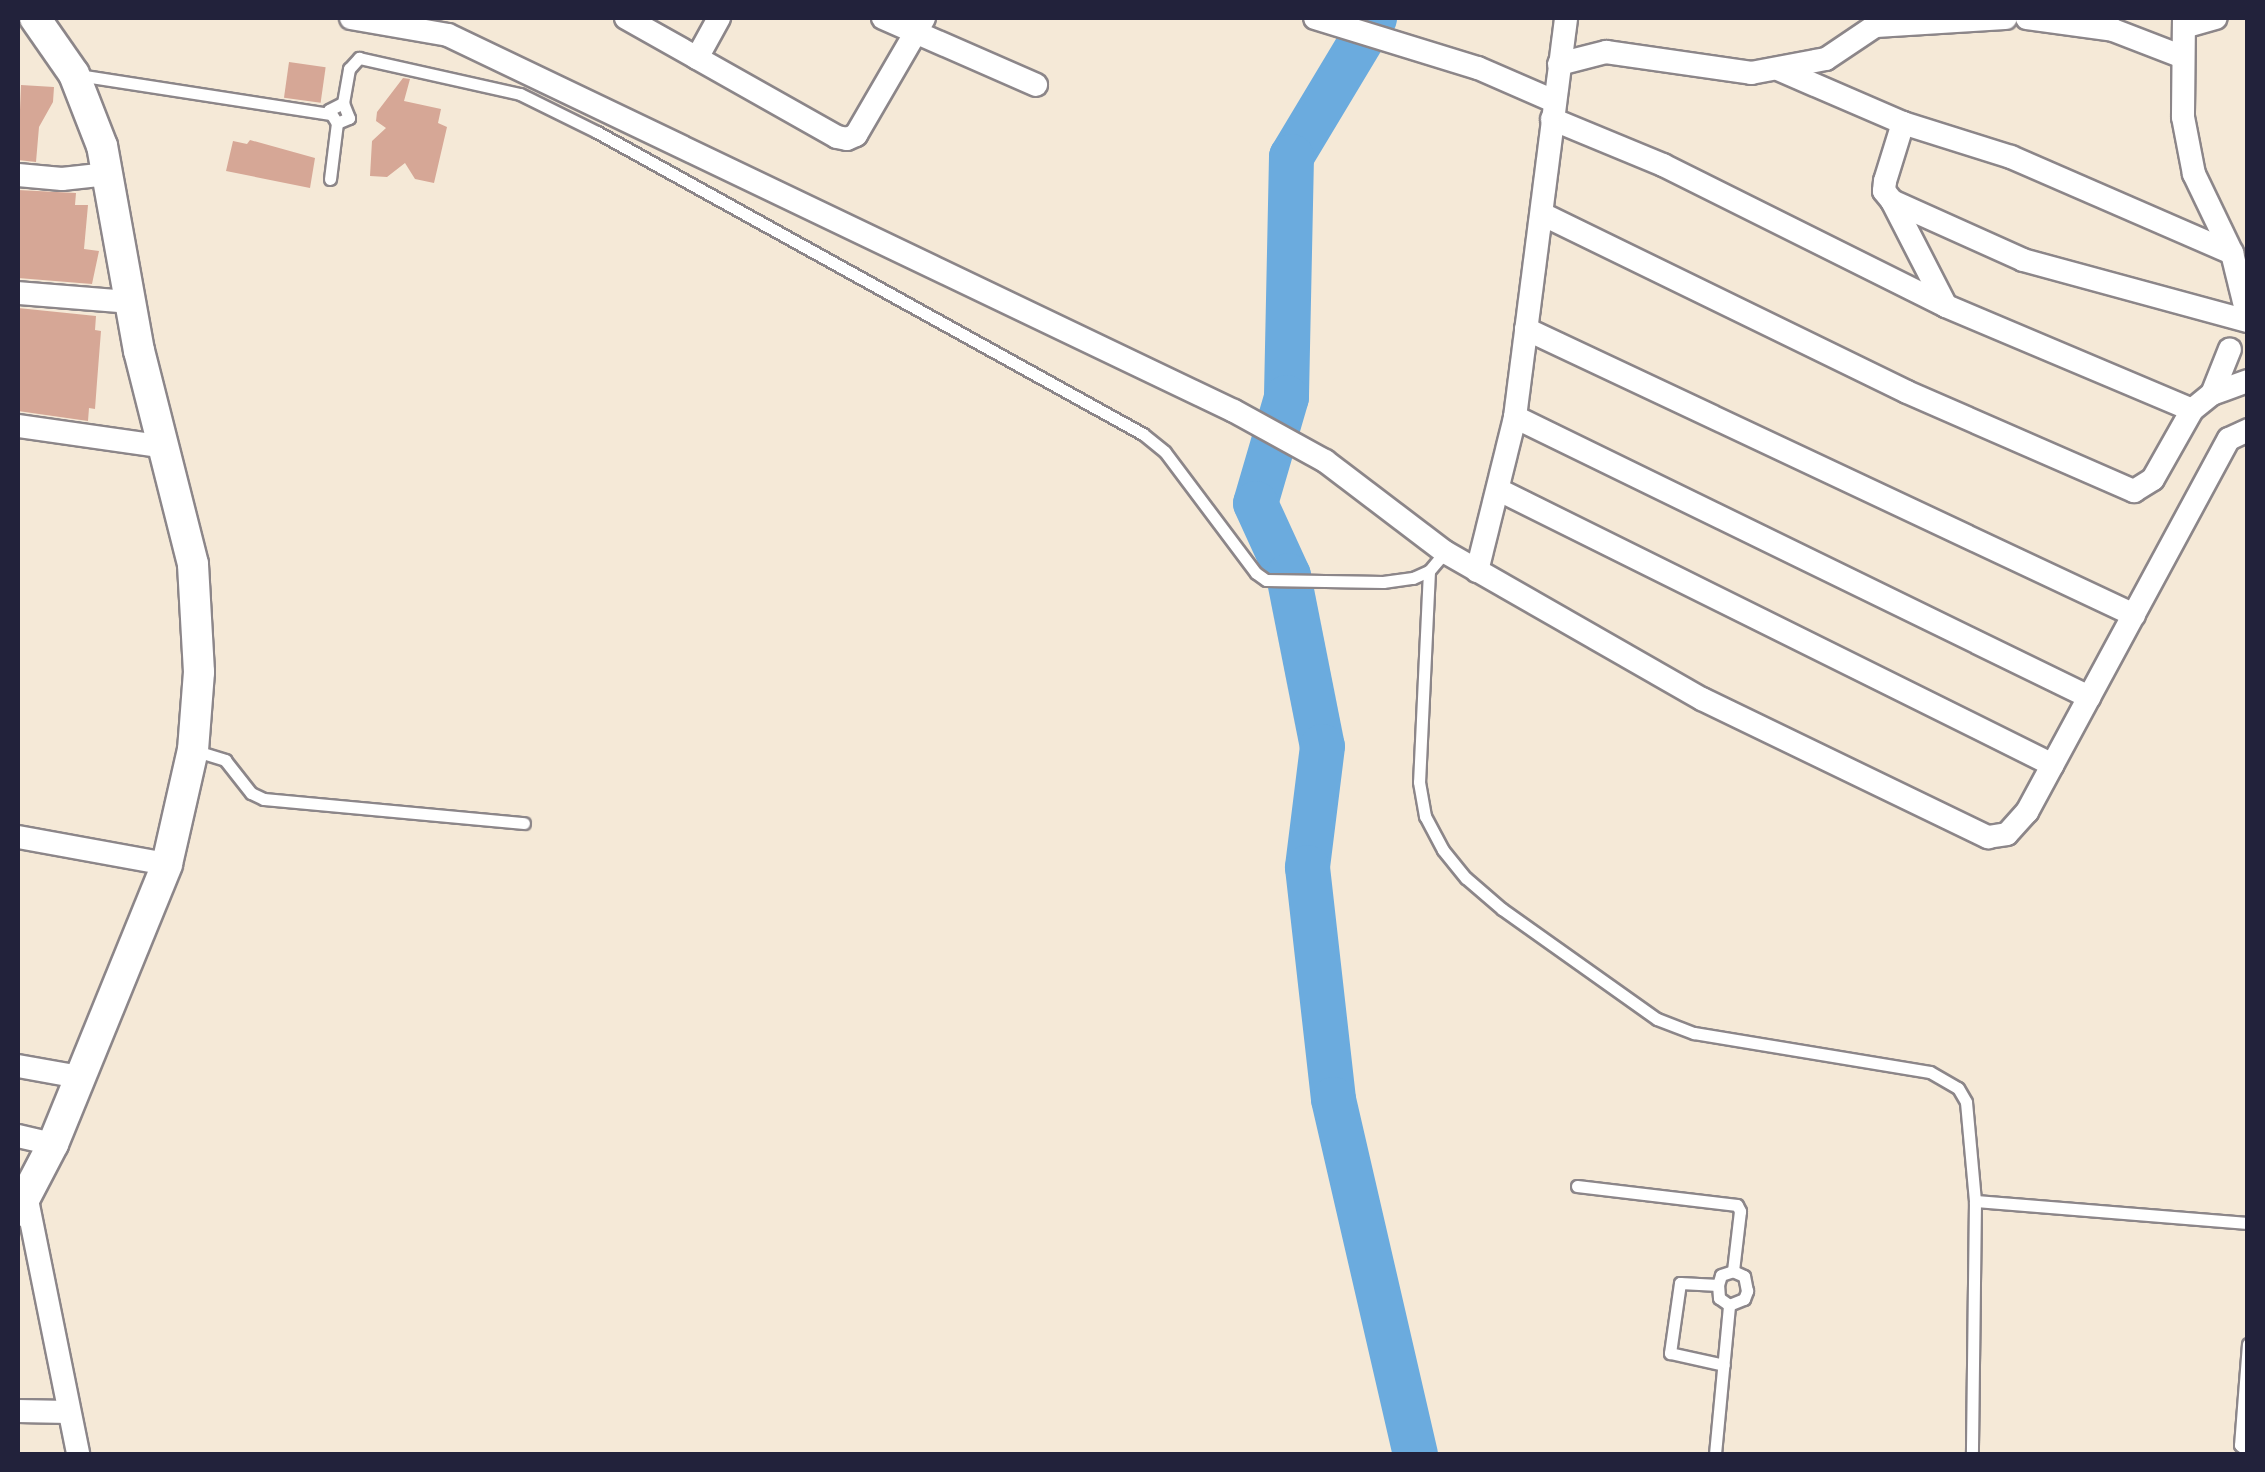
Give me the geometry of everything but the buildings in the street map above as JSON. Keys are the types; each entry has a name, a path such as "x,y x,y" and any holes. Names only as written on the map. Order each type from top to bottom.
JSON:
{"street":[{"path":"35,18 74,74 102,146 130,302 192,564 198,672 193,750 166,864 52,1144 22,1203 78,1454"},
{"path":"351,18 448,35 1234,411 1325,461 1445,552 1477,571 1702,698 1988,837 2007,834 2027,812 2134,615 2239,439"},
{"path":"626,18 847,139 856,135 919,26"},
{"path":"697,58 719,18"},
{"path":"884,18 919,26 1036,86"},
{"path":"1316,18 1478,68 1662,166 1946,306 2192,410"},
{"path":"1477,571 1515,416 1566,18"},
{"path":"1559,64 1606,52 1752,73 1826,59 1875,26 1904,21 2006,18"},
{"path":"2026,18 2112,30 2183,57"},
{"path":"1892,202 2023,260 2248,320 2240,269 2194,174 2182,117 2184,22 2216,18"},
{"path":"1780,70 1903,123 2011,157 2240,269"},
{"path":"1903,123 1884,192 1946,306"},
{"path":"18,176 62,179 108,174"},
{"path":"1542,214 1908,392 2134,491 2153,479 2192,410 2212,394 2248,381"},
{"path":"18,293 130,302"},
{"path":"1526,329 2134,615"},
{"path":"2212,394 2230,349"},
{"path":"1515,416 2090,697"},
{"path":"18,426 166,447"},
{"path":"1499,490 2053,765"},
{"path":"18,837 166,864"},
{"path":"18,1066 80,1077"},
{"path":"18,1136 52,1144"},
{"path":"18,1411 69,1412"}],"lane":[{"path":"330,179 333,105 343,103 348,69 360,58 520,94 597,132 1156,442 1256,574 1271,580 1383,582 1430,571"},
{"path":"74,74 333,118"},
{"path":"1445,552 1430,571 1420,782 1425,816 1443,850 1466,878 1502,909 1657,1019 1694,1032 1930,1072 1958,1088 1966,1102 1975,1201 1972,1454"},
{"path":"193,750 225,760 251,793 264,799 524,823"},
{"path":"1577,1186 1737,1205 1740,1212 1733,1272"},
{"path":"1975,1201 2248,1223"},
{"path":"1733,1272 1744,1276 1747,1291 1744,1299 1729,1305 1719,1298 1718,1286 1722,1275 1733,1272"},
{"path":"1718,1286 1684,1282 1678,1286 1670,1353 1674,1358 1724,1365"},
{"path":"1715,1454 1729,1305"},
{"path":"2248,1344 2240,1444 2248,1451"}],"waterway":[{"path":"1374,18 1291,156 1286,397 1255,503 1288,575 1322,746 1307,867 1333,1099 1415,1454"}]}
